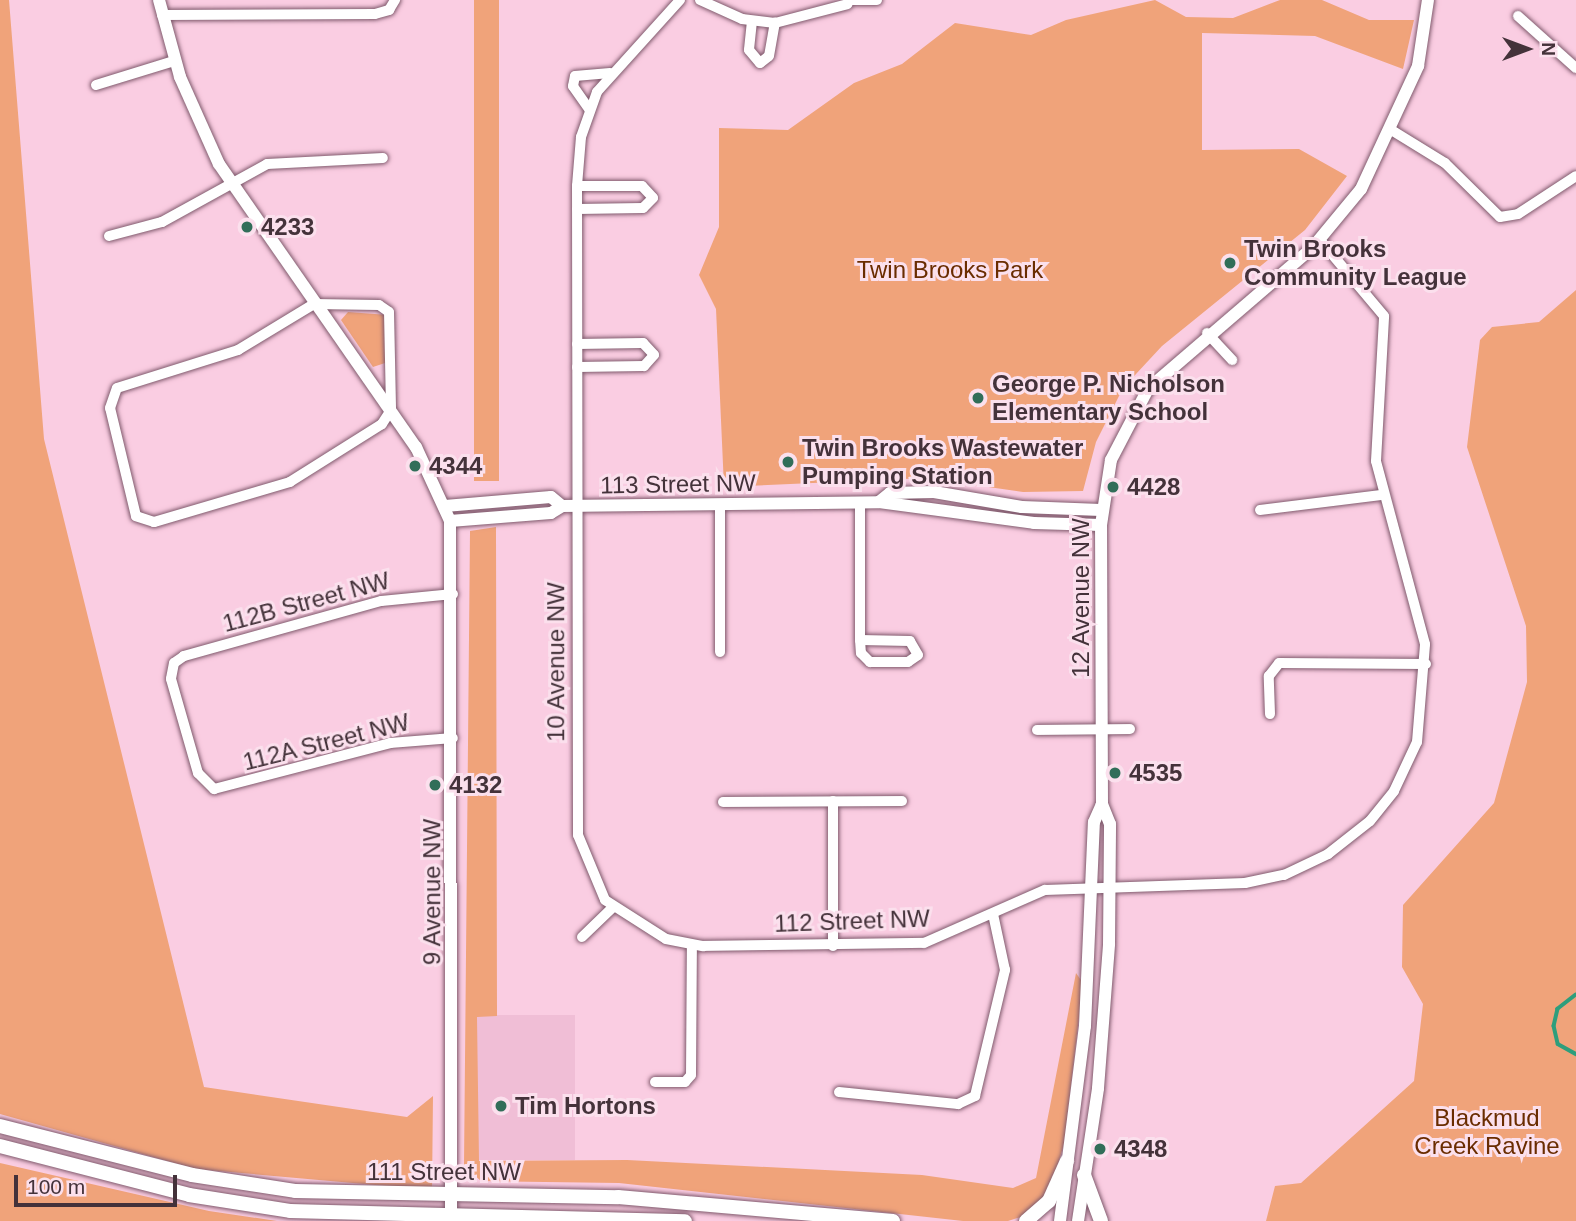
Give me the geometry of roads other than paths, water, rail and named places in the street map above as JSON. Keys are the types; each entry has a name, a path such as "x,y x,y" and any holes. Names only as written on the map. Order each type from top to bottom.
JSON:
{"main road":[{"name":"111 Street NW","path":"0,1126 261,1187 704,1202 894,1221"},
{"name":"111 Street NW","path":"0,1146 226,1202 360,1216 685,1221"},
{"path":"1026,1221 1049,1201 1067,1161"},
{"path":"1084,1175 1101,1221"}],"street":[{"name":"9 Avenue NW","path":"159,0 174,61 228,180 391,410 445,506 450,521 453,594 451,1218"},
{"name":"10 Avenue NW","path":"612,908 585,862 577,820 577,186 589,108 610,72 680,0"},
{"path":"699,0 752,21 775,23 849,2 877,0"},
{"name":"12 Avenue NW","path":"1079,1221 1105,1019 1110,824 1102,804 1101,510 1111,460 1130,416 1164,372 1320,240 1361,190 1393,131 1418,66 1429,0"},
{"path":"162,15 375,14 393,4"},
{"path":"1518,16 1576,68"},
{"path":"752,21 750,54 760,64 769,57 775,23"},
{"path":"96,85 174,61"},
{"path":"589,108 573,86 575,76 610,72"},
{"path":"1393,131 1445,163 1500,217 1518,214 1576,176"},
{"path":"109,236 162,222 228,180 288,159 383,158"},
{"path":"577,186 642,186 653,198 643,208 577,209"},
{"name":"112 Street NW","path":"612,908 654,935 692,945 834,946 925,943 1037,892 1092,887 1254,882 1298,869 1343,845 1382,806 1411,758 1421,725 1426,664 1418,605 1381,495 1374,430 1384,316 1320,240"},
{"name":"9 Avenue NW","path":"314,304 379,305 390,312 391,410"},
{"path":"314,304 238,350 127,383 113,393 131,506 140,519 154,522 290,482 382,424 391,410"},
{"path":"1207,333 1232,360"},
{"path":"577,344 643,343 654,355 644,366 577,367"},
{"name":"113 Street NW","path":"879,502 890,493 934,492 1023,507 1101,510"},
{"path":"1259,510 1381,495"},
{"name":"113 Street NW","path":"445,506 551,497 562,506"},
{"name":"113 Street NW","path":"450,521 551,513 562,506 879,502 1034,523 1101,525"},
{"path":"860,503 860,640 861,653 870,662 908,662 918,654 910,641 860,640"},
{"path":"720,505 720,652"},
{"name":"112B Street NW","path":"209,787 198,773 172,684 174,663 381,601 453,594"},
{"path":"1270,714 1269,676 1279,663 1426,664"},
{"path":"1037,730 1130,729"},
{"name":"112A Street NW","path":"209,787 226,789 390,743 453,738"},
{"path":"833,801 834,946"},
{"path":"723,802 902,801"},
{"name":"12 Avenue NW","path":"1060,1221 1085,1026 1094,822 1102,804"},
{"path":"582,937 612,908"},
{"path":"839,1092 958,1104 972,1100 1005,970 992,914"},
{"path":"655,1083 685,1082 691,1075 692,945"}],"waterway":[{"path":"1576,995 1558,1009 1554,1026 1558,1044 1576,1054"}],"place":[{"name":"4233","path":"247,227"},
{"name":"Twin Brooks Community League","path":"1230,263"},
{"name":"George P. Nicholson Elementary School","path":"978,398"},
{"name":"Twin Brooks Wastewater Pumping Station","path":"788,462"},
{"name":"4344","path":"415,466"},
{"name":"4428","path":"1113,487"},
{"name":"4535","path":"1115,773"},
{"name":"4132","path":"435,785"},
{"name":"Tim Hortons","path":"501,1106"},
{"name":"4348","path":"1100,1149"}],"park label":[{"name":"Twin Brooks Park","path":"950,270"},
{"name":"Blackmud Creek Ravine","path":"1487,1132"}]}
